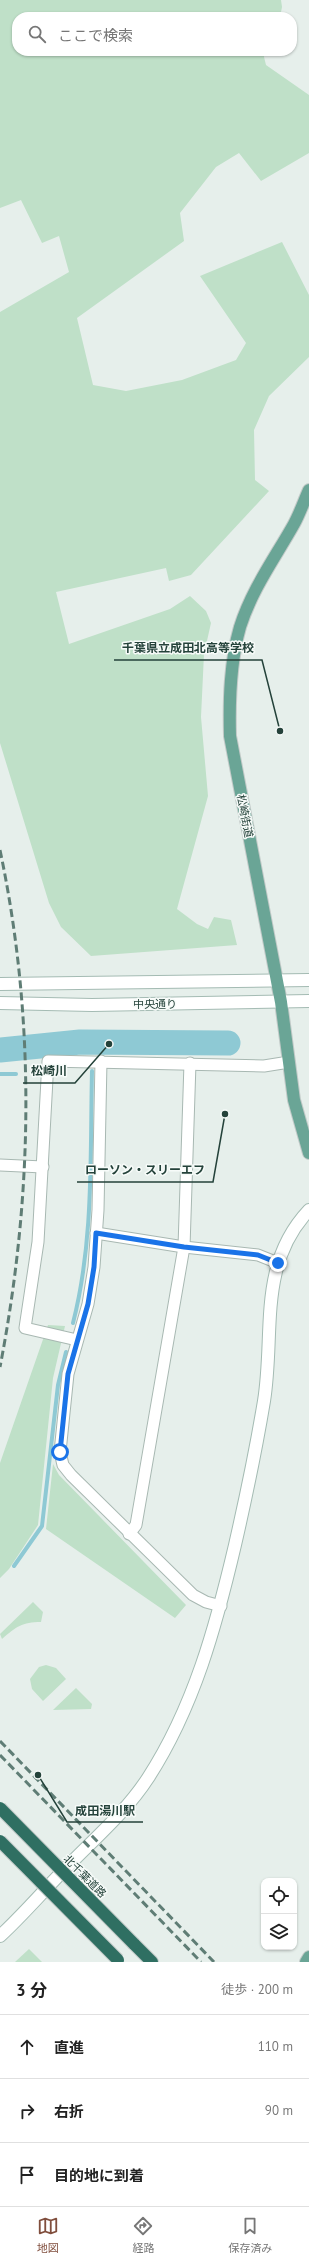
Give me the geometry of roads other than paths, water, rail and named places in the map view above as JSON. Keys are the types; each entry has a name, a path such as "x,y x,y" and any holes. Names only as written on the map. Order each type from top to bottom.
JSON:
{"highway":[{"name":"北千葉道路","path":"0,1808 152,1962"},
{"path":"0,1841 119,1961"}],"main road":[{"name":"松崎街道","path":"309,490 294,523 266,568 246,610 240,627 230,675 230,736 281,1002 294,1100 309,1154"},
{"path":"306,1962 309,1956"}],"street":[{"name":"中央通り","path":"0,984 309,980"},
{"name":"中央通り","path":"0,1003 92,1005 309,1001"},
{"path":"77,1340 25,1328 38,1242 48,1061 101,1061 264,1066 289,1062"},
{"path":"101,1061 94,1267 88,1304 77,1340 68,1381 60,1452 63,1465 129,1534 193,1595 206,1602 221,1606"},
{"path":"129,1534 136,1525 184,1247 190,1064"},
{"path":"0,1164 43,1167"},
{"path":"0,1936 121,1813 147,1779 186,1709 221,1606 252,1472 265,1397 272,1286 284,1246 296,1226 309,1210"},
{"path":"96,1233 184,1247 258,1255 278,1263"}],"waterway":[{"path":"0,1050 80,1042 228,1043"},
{"path":"73,1323 85,1261 88,1229 91,1166 92,1071"},
{"path":"0,1074 16,1074"},
{"path":"14,1566 42,1526 58,1385 66,1352"}],"railway":[{"path":"0,850 12,914 20,979 25,1044 26,1108 24,1173 19,1238 11,1303 0,1367"},
{"path":"0,1741 214,1962"},
{"path":"0,1755 201,1962"}],"place":[{"name":"千葉県立成田北高等学校","path":"280,731"},
{"name":"松崎川","path":"109,1044"},
{"name":"ローソン・スリーエフ","path":"225,1114"},
{"name":"成田湯川駅","path":"38,1775"}]}
